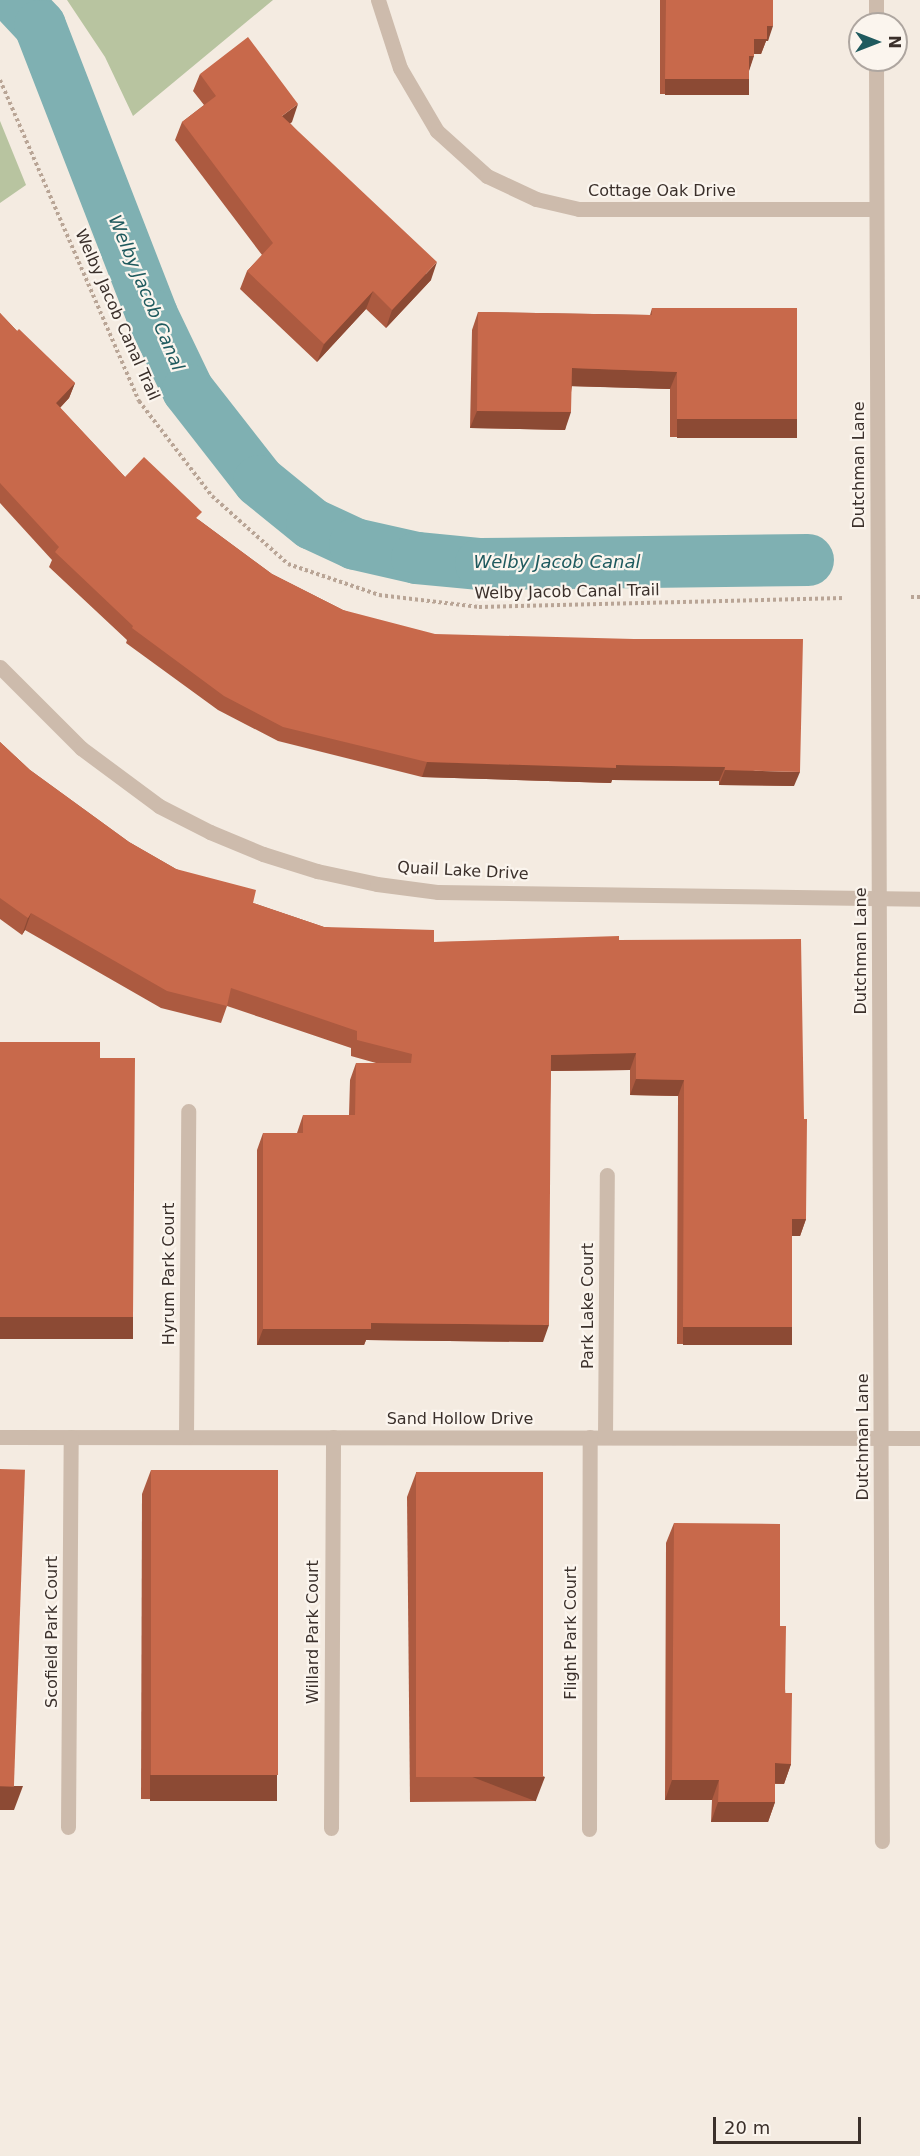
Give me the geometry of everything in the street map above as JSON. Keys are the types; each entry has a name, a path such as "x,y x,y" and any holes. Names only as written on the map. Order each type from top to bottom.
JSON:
{"street":[{"name":"Cottage Oak Drive","path":"378,0 400,68 437,131 487,176 536,199 579,209 876,209"},
{"name":"Dutchman Lane","path":"876,72 882,1841"},
{"name":"Quail Lake Drive","path":"0,667 81,748 159,806 231,841 317,872 377,884 438,892 920,898"},
{"name":"Hyrum Park Court","path":"186,1437 188,1111"},
{"name":"Park Lake Court","path":"598,1437 607,1175"},
{"name":"Sand Hollow Drive","path":"0,1437 920,1438"},
{"name":"Scofield Park Court","path":"68,1827 71,1437"},
{"name":"Willard Park Court","path":"331,1828 333,1437"},
{"name":"Flight Park Court","path":"589,1829 598,1437"}],"path":[{"name":"Welby Jacob Canal Trail","path":"0,80 139,401 212,496 288,564 378,595 479,607 920,597"}],"green space":[{"path":"67,0 273,0 133,116 105,57"},
{"path":"0,121 26,185 0,203"}],"building":[{"path":"666,0 773,0 773,26 767,26 767,39 754,39 754,56 749,56 749,79 665,79"},
{"path":"248,37 298,104 282,116 437,262 392,310 373,291 324,344 247,271 273,243 182,122 216,96 200,74"},
{"path":"652,308 797,308 797,419 677,419 677,372 572,368 571,412 477,411 478,312 652,315"},
{"path":"0,313 75,383 56,403 125,477 144,457 202,512 196,518 272,574 343,610 435,634 634,639 803,639 800,772 725,770 725,767 616,765 616,768 427,762 283,727 224,696 132,628 133,626 55,552 59,547 0,483"},
{"path":"0,742 30,770 129,842 176,869 256,890 253,903 324,927 434,930 434,942 619,936 619,940 801,939 804,1119 807,1119 806,1219 792,1219 792,1327 683,1327 684,1080 636,1079 636,1053 551,1055 549,1325 371,1323 371,1329 263,1329 263,1133 303,1133 303,1115 355,1115 356,1063 411,1063 412,1054 357,1040 357,1031 231,988 227,1006 167,991 31,913 28,918 0,898"},
{"path":"0,1042 100,1042 100,1058 135,1058 133,1317 0,1317"},
{"path":"0,1469 25,1470 14,1787 0,1786"},
{"path":"151,1470 278,1470 278,1775 151,1775"},
{"path":"416,1472 543,1472 543,1777 416,1777"},
{"path":"674,1523 780,1524 780,1626 786,1626 785,1693 792,1693 791,1764 775,1763 775,1802 718,1802 719,1780 672,1780"}],"waterway":[{"name":"Welby Jacob Canal","path":"16,0 40,26 152,315 188,390 259,481 312,524 355,544 417,558 481,564 808,560"}]}
